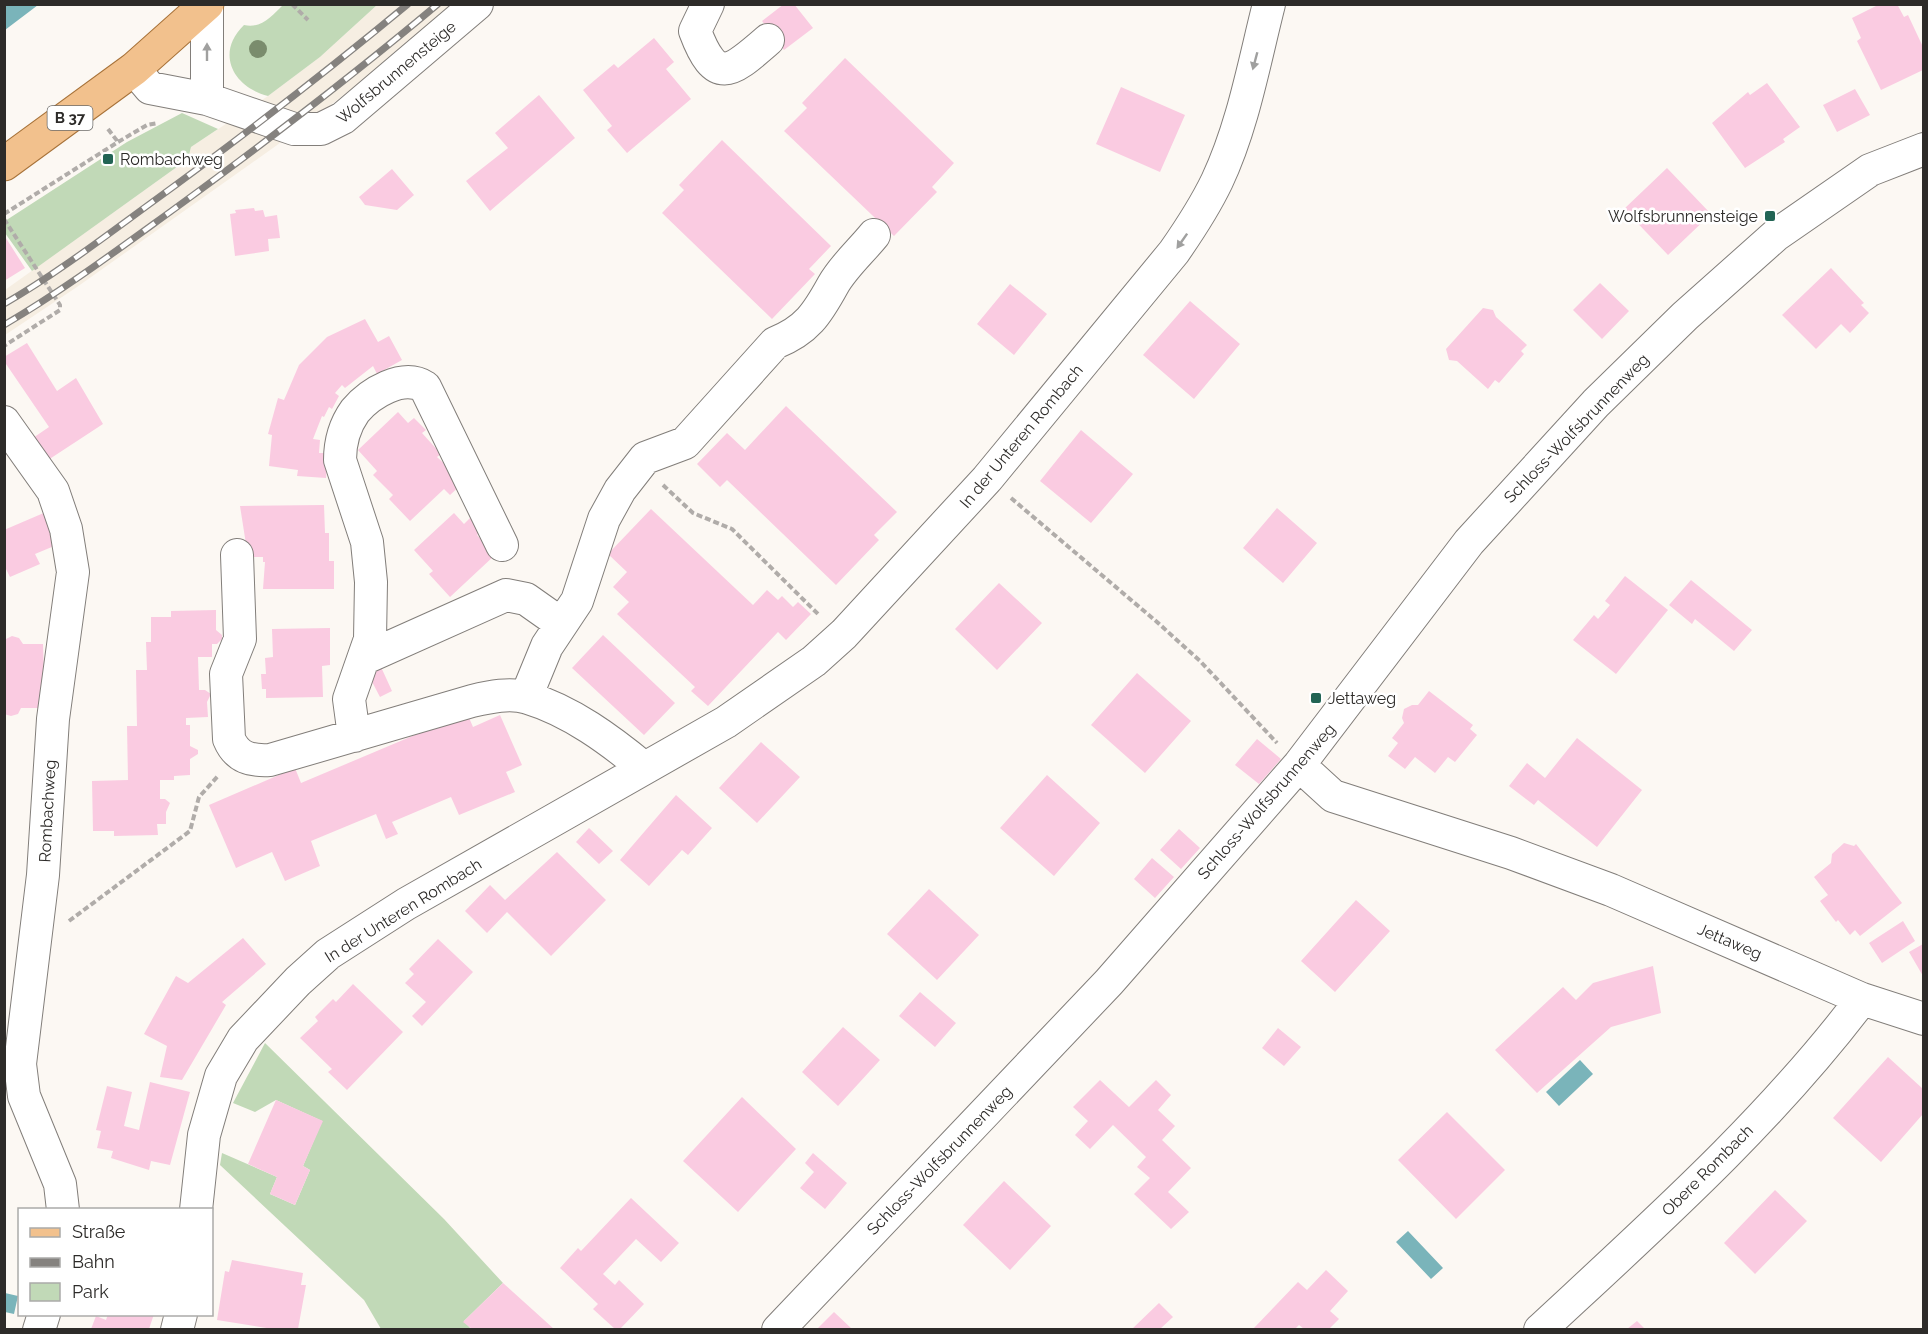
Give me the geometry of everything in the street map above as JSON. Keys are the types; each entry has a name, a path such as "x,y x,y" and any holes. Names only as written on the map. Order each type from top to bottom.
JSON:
{"main road":[{"name":"B 37","path":"4,164 134,69 207,4"}],"street":[{"path":"193,96 207,4"},
{"name":"Wolfsbrunnensteige","path":"134,69 150,88 193,96 294,129 321,129 343,118 477,4"},
{"path":"708,4 695,31 703,52 714,65 725,69 737,67 768,40"},
{"name":"In der Unteren Rombach","path":"196,1208 204,1135 221,1076 247,1034 297,981 328,954 406,904 726,722 814,661 844,633 987,479 1174,252 1197,218 1218,179 1237,128 1269,4"},
{"name":"Schloss-Wolfsbrunnenweg","path":"778,1329 1109,982 1299,765 1469,542 1596,403 1685,316 1776,235 1869,170 1923,149"},
{"path":"526,697 535,673 560,623 577,601 610,504 645,458 685,443 775,343 796,334 827,301 833,285 874,235"},
{"path":"354,736 349,699 371,627 368,552 363,527 340,460 340,446 355,412 380,391 409,381 425,387 502,545"},
{"name":"Rombachweg","path":"4,422 53,491 66,529 73,572 53,719 43,875 20,1064 24,1096 60,1184 63,1208"},
{"path":"237,555 240,639 226,674 230,739 239,753 250,759 270,760 486,698 526,697 593,730 644,768"},
{"path":"363,659 506,595 526,599 560,623"},
{"name":"Jettaweg","path":"1299,765 1333,796 1512,853 1611,890 1862,999 1923,1019"},
{"name":"Obere Rombach","path":"1540,1329 1729,1150 1824,1049 1862,999"}],"path":[{"path":"292,4 308,20"},
{"path":"4,214 147,125 169,121 193,96"},
{"path":"4,219 60,305 60,310 4,346"},
{"path":"645,458 667,477 662,484 693,513 732,529 819,615 811,624"},
{"path":"987,479 1158,622 1200,661 1299,765"},
{"path":"62,926 190,831 199,797 239,753"}],"shaded area":[{"path":"377,5 455,5 391,59 287,138 77,287 5,335 5,290 188,159 191,147 268,96 320,57"}],"green space":[{"path":"283,5 377,5 320,57 268,96 256,92 237,77 232,68 231,47 235,36 244,25 261,23"},
{"path":"182,113 218,129 191,147 188,159 32,271 5,233 5,221 127,142"},
{"path":"265,1043 444,1219 503,1283 464,1321 471,1329 381,1329 364,1300 220,1165 222,1153 277,1177 270,1194 295,1205 310,1170 303,1166 322,1121 276,1100 255,1112 233,1103"}],"water":[{"path":"5,4 38,4 38,5 5,30"},
{"path":"1580,1060 1593,1074 1559,1106 1546,1092"},
{"path":"1408,1231 1443,1268 1431,1279 1396,1242"},
{"path":"5,1293 18,1296 14,1314 5,1312"}],"building":[{"path":"784,4 794,4 813,28 784,50 762,21"},
{"path":"1880,4 1897,4 1904,17 1908,15 1923,47 1923,70 1881,90 1857,41 1861,38 1852,18"},
{"path":"654,38 674,62 666,69 691,99 627,153 607,130 612,126 583,90 614,64 618,68"},
{"path":"845,58 954,163 932,187 937,192 894,236 784,131 807,108 802,103"},
{"path":"1767,83 1800,127 1783,139 1785,142 1745,168 1712,123 1748,92 1750,95"},
{"path":"1121,87 1185,115 1160,172 1096,144"},
{"path":"1855,89 1870,115 1837,132 1823,105"},
{"path":"539,95 575,138 490,211 466,181 508,148 495,133"},
{"path":"722,140 831,246 809,269 815,274 772,319 662,213 684,190 679,185"},
{"path":"1667,168 1711,214 1668,255 1624,209"},
{"path":"392,169 414,195 397,210 365,205 359,197"},
{"path":"254,208 255,211 263,210 265,217 277,215 280,238 268,239 269,251 235,256 230,214 236,213 235,210"},
{"path":"4,235 25,268 4,281"},
{"path":"1831,268 1864,303 1861,305 1869,313 1850,333 1841,324 1816,349 1782,315"},
{"path":"1600,283 1629,311 1602,339 1573,310"},
{"path":"1010,284 1047,314 1014,355 977,324"},
{"path":"1190,301 1240,344 1194,399 1143,355"},
{"path":"1483,308 1493,310 1496,317 1527,345 1521,351 1524,354 1499,383 1495,380 1488,389 1457,361 1449,360 1446,349"},
{"path":"365,319 378,342 389,336 402,360 377,374 373,366 345,388 342,385 335,393 339,396 332,409 329,407 324,417 322,416 313,439 320,440 319,453 328,453 326,478 297,476 298,470 269,466 272,435 268,434 278,398 284,400 299,365 327,337"},
{"path":"27,343 57,391 76,378 103,424 45,462 30,440 49,427 4,361 4,357"},
{"path":"786,406 897,512 874,535 879,540 836,585 727,480 720,487 697,464 727,433 745,450"},
{"path":"398,412 408,423 414,418 426,430 422,433 441,454 437,457 464,482 450,495 444,489 410,521 389,499 393,495 373,475 377,471 358,450"},
{"path":"1081,430 1133,474 1091,523 1040,481"},
{"path":"324,505 325,533 329,533 329,561 334,561 334,589 263,589 265,562 263,562 263,557 248,557 240,506"},
{"path":"1277,508 1317,543 1283,583 1243,548"},
{"path":"651,509 753,605 767,590 778,600 782,596 793,607 798,602 811,614 786,640 778,632 708,706 691,691 695,687 617,614 629,602 613,587 627,572 608,554"},
{"path":"46,512 59,544 35,554 40,564 10,577 4,565 4,530"},
{"path":"454,513 464,524 470,518 482,530 477,535 495,555 450,597 429,574 433,571 414,550"},
{"path":"1625,576 1668,610 1616,674 1573,640 1594,615 1598,619 1610,605 1605,601"},
{"path":"1691,580 1752,630 1734,651 1695,619 1692,624 1669,605"},
{"path":"999,583 1042,623 997,670 955,629"},
{"path":"216,610 216,630 222,635 222,639 217,644 212,644 212,657 198,657 199,690 205,690 211,694 207,702 208,717 186,718 186,725 190,725 190,746 198,750 198,754 190,759 190,775 174,776 174,780 160,780 160,799 165,799 170,803 166,812 166,824 157,824 158,835 114,836 114,831 93,831 92,781 128,780 127,726 137,726 136,670 147,670 146,642 151,642 151,617 171,617 171,611"},
{"path":"330,628 330,665 322,666 323,697 266,698 266,689 262,689 261,674 266,674 265,658 273,657 272,629"},
{"path":"603,635 675,703 644,735 572,668"},
{"path":"12,636 19,638 23,644 43,644 45,708 21,708 18,714 11,716 4,714 4,640"},
{"path":"381,667 392,691 380,697 368,674"},
{"path":"1137,673 1191,721 1145,773 1091,725"},
{"path":"1429,691 1473,725 1470,729 1477,735 1455,762 1448,757 1435,773 1415,757 1405,769 1388,756 1398,743 1392,738 1404,723 1402,718 1404,709 1418,705"},
{"path":"467,713 473,727 500,715 522,765 506,772 515,792 459,815 451,797 392,822 398,834 386,839 376,814 311,841 320,866 285,881 272,852 236,868 209,805 295,768 301,783"},
{"path":"1577,738 1642,790 1597,847 1538,800 1534,805 1509,786 1527,763 1545,778"},
{"path":"1257,739 1281,759 1259,784 1235,765"},
{"path":"761,742 800,777 757,823 719,788"},
{"path":"1047,775 1100,823 1054,876 1000,828"},
{"path":"676,795 712,828 688,855 682,850 649,886 620,860"},
{"path":"589,828 613,851 599,864 576,842"},
{"path":"1179,829 1200,848 1181,869 1160,850"},
{"path":"1844,843 1854,846 1856,844 1902,903 1860,936 1855,930 1850,935 1838,920 1836,922 1820,901 1828,895 1814,877 1831,863 1832,854"},
{"path":"557,852 606,900 551,956 507,912 487,933 465,911 490,885 505,900"},
{"path":"1152,858 1174,877 1155,898 1134,879"},
{"path":"929,889 979,935 937,980 887,934"},
{"path":"1356,900 1390,931 1335,992 1301,961"},
{"path":"1903,921 1915,941 1882,963 1869,943"},
{"path":"243,938 266,964 222,1002 226,1005 182,1080 160,1077 167,1046 144,1034 176,976 188,983"},
{"path":"438,939 473,972 422,1026 412,1016 426,1002 405,983 414,974 409,969"},
{"path":"1923,944 1923,976 1909,952"},
{"path":"1653,966 1661,1013 1611,1027 1537,1093 1495,1050 1563,987 1576,1000 1593,983"},
{"path":"353,984 403,1032 347,1090 328,1072 332,1069 300,1038 318,1021 315,1017 333,999 336,1002"},
{"path":"920,992 956,1023 935,1047 899,1016"},
{"path":"843,1027 880,1060 838,1106 802,1072"},
{"path":"1278,1028 1301,1047 1284,1066 1262,1048"},
{"path":"1888,1057 1923,1089 1923,1114 1881,1162 1833,1118"},
{"path":"1100,1080 1129,1107 1156,1080 1171,1095 1158,1110 1175,1126 1162,1140 1191,1168 1168,1192 1189,1212 1171,1229 1134,1194 1150,1178 1137,1167 1146,1157 1113,1125 1090,1149 1075,1135 1088,1121 1073,1107"},
{"path":"150,1082 190,1092 170,1165 151,1161 149,1170 111,1158 113,1151 97,1148 101,1131 96,1130 107,1086 132,1092 124,1126 139,1130"},
{"path":"742,1097 796,1149 738,1212 683,1161"},
{"path":"276,1100 323,1121 303,1166 310,1170 295,1205 270,1194 277,1177 248,1164"},
{"path":"1447,1112 1505,1170 1456,1219 1398,1160"},
{"path":"813,1153 847,1183 825,1209 800,1188 814,1172 805,1163"},
{"path":"1004,1181 1051,1226 1010,1270 963,1225"},
{"path":"1775,1190 1807,1221 1755,1274 1724,1243"},
{"path":"631,1198 679,1243 661,1262 636,1239 603,1274 615,1285 619,1280 644,1304 620,1329 615,1329 593,1309 598,1304 560,1268 578,1248 581,1251"},
{"path":"232,1260 303,1273 301,1285 306,1285 298,1329 273,1329 217,1320 225,1271 229,1272"},
{"path":"1326,1270 1348,1291 1330,1311 1339,1319 1329,1329 1304,1329 1299,1325 1295,1329 1253,1329 1298,1282 1307,1290"},
{"path":"503,1283 554,1329 472,1329 463,1322"},
{"path":"1159,1303 1173,1317 1160,1329 1132,1329"},
{"path":"834,1312 852,1329 817,1329"},
{"path":"96,1316 106,1320 107,1316 153,1316 149,1329 91,1329"},
{"path":"1637,1321 1645,1329 1627,1329"}],"railway":[{"path":"4,304 79,255 184,179 408,4"},
{"path":"4,325 88,270 204,187 339,84 438,4"}],"place":[{"name":"Rombachweg","path":"108,159"},
{"name":"Wolfsbrunnensteige","path":"1770,216"},
{"name":"Jettaweg","path":"1316,698"}]}
